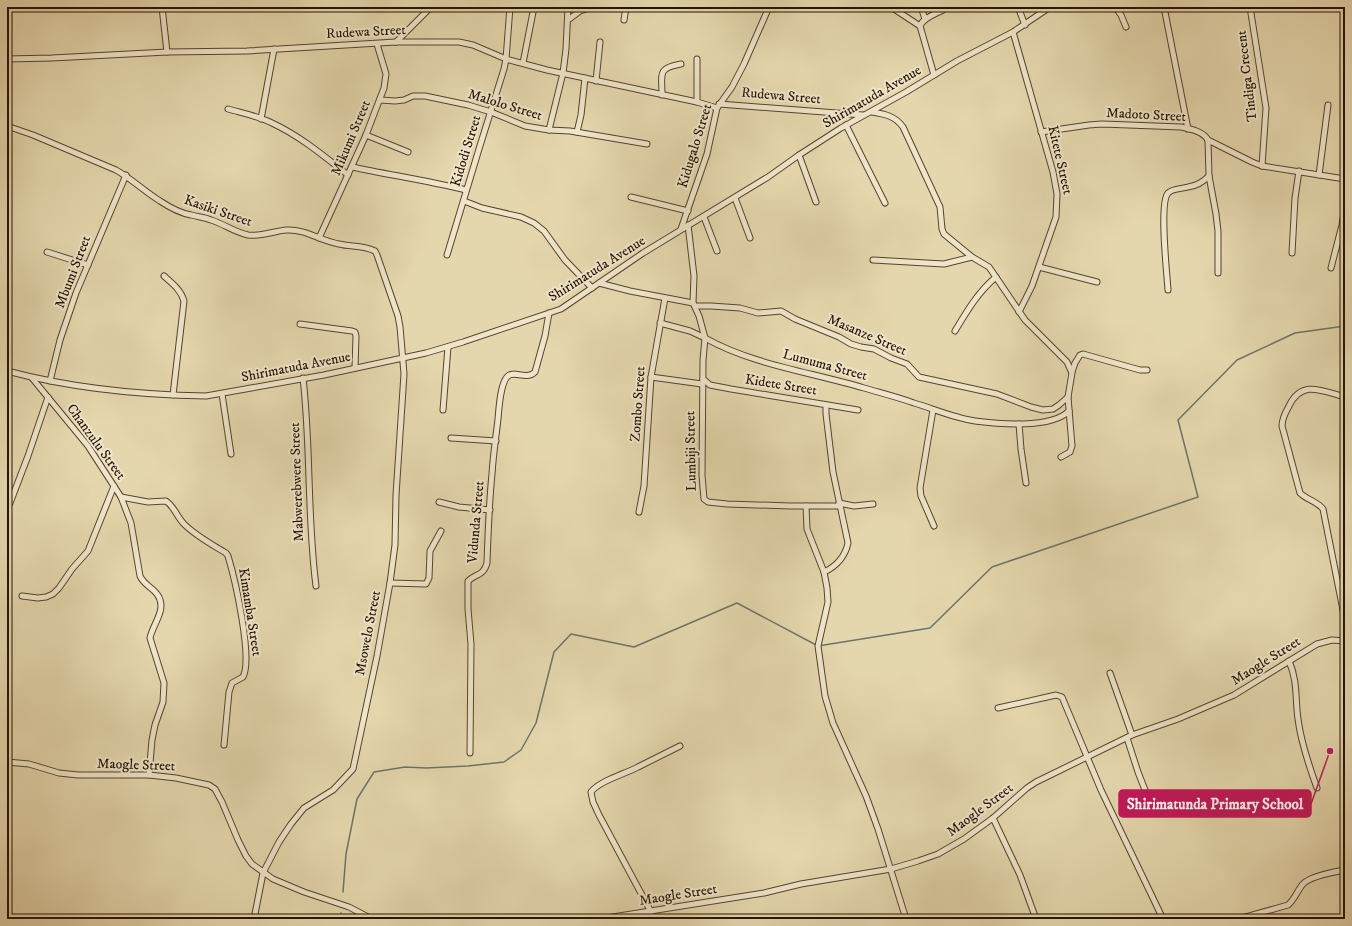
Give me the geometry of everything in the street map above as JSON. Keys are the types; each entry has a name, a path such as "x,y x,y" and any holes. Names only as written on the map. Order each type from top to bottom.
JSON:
{"street":[{"path":"162,7 167,52"},
{"path":"396,42 431,7"},
{"name":"Kidodi Street","path":"447,255 500,84 506,59 510,7"},
{"path":"523,63 534,7"},
{"path":"549,130 566,49 568,7"},
{"path":"568,20 580,11 592,7"},
{"path":"624,20 626,7"},
{"name":"Kidugalo Street","path":"681,230 707,154 718,106 732,86 744,64 769,7"},
{"path":"890,7 920,26 934,75"},
{"path":"921,7 925,19"},
{"path":"920,26 925,19 943,10 944,7"},
{"path":"1018,7 1025,25"},
{"name":"Shirimatuda Avenue","path":"7,371 32,378 107,389 173,395 206,396 403,359 448,347 561,309 688,225 735,198 846,125 872,112 957,61 1013,32 1050,7"},
{"path":"1115,7 1121,15 1126,27"},
{"path":"1164,7 1188,129"},
{"name":"Tindiga Crecent","path":"1250,7 1266,108 1262,166"},
{"name":"Kitete Street","path":"1013,32 1053,172 1058,203 1053,227 1039,267 1029,294 1019,312"},
{"name":"Rudewa Street","path":"7,59 274,49 396,42 466,42 506,59 596,81 718,106 864,115"},
{"path":"596,81 600,42"},
{"name":"Mikumi Street","path":"319,238 366,136 386,81 386,74 377,44"},
{"path":"261,119 274,49"},
{"path":"697,59 697,102"},
{"path":"662,95 662,76 664,69 669,66 681,64"},
{"path":"577,132 581,115 585,78"},
{"name":"Malolo Street","path":"380,100 404,100 413,96 425,96 450,100 491,112 524,126 577,132 647,144"},
{"path":"1319,175 1328,104"},
{"path":"228,109 284,128 348,176"},
{"path":"872,112 884,113 894,117 903,127 940,207 942,230 944,234 972,257 989,267 1025,320 1067,362 1072,373"},
{"name":"Madoto Street","path":"1041,132 1089,124 1160,126 1188,129 1202,134 1206,136 1208,140 1262,166"},
{"path":"846,125 885,203"},
{"name":"Kasiki Street","path":"7,126 33,135 126,176 153,197 169,206 190,215 216,221 236,232 255,236 287,230 310,234 339,244 358,246 375,251 398,316 403,359"},
{"path":"366,136 408,152"},
{"path":"1208,140 1209,176 1218,231 1218,273"},
{"path":"799,155 816,202"},
{"path":"1262,166 1345,179"},
{"path":"352,167 466,190"},
{"path":"1292,253 1295,198 1299,171"},
{"name":"Mbumi Street","path":"50,381 60,340 76,293 126,176"},
{"path":"1168,290 1164,237 1165,199 1168,193 1175,189 1197,185 1209,176"},
{"path":"631,197 688,211"},
{"path":"735,198 750,238"},
{"path":"464,201 482,208 521,217 534,223 544,231 565,260 592,288"},
{"path":"1330,268 1342,225 1345,207"},
{"path":"704,217 717,251"},
{"path":"688,225 694,276 694,305 699,316 704,338"},
{"path":"47,252 88,265"},
{"path":"873,260 944,264 972,257"},
{"path":"1039,267 1097,282"},
{"path":"164,276 183,296 184,301 173,395"},
{"path":"955,331 977,296 996,277"},
{"path":"599,283 694,305"},
{"name":"Zombo Street","path":"639,512 644,486 651,377 664,298"},
{"name":"Masanze Street","path":"694,305 740,308 758,313 781,311 795,319 839,337 851,344 874,349 890,358 907,364 919,377 997,394 1043,410 1059,405 1068,397"},
{"name":"Vidunda Street","path":"470,753 471,644 467,591 468,581 481,574 487,563 492,473 500,402 506,378 508,376 514,374 528,376 535,372 545,336 549,313"},
{"name":"Lumuma Street","path":"660,323 690,331 723,347 745,355 868,389 933,410 975,421 1019,424 1035,423 1054,419 1066,414 1069,410"},
{"path":"300,324 355,332 355,368"},
{"name":"Lumbiji Street","path":"704,338 702,475 704,499 713,503 806,506 840,504 854,506 873,504"},
{"path":"443,410 448,347"},
{"path":"1061,457 1070,452 1072,446 1068,397 1072,373 1075,363 1080,355 1083,354 1140,370 1147,370"},
{"name":"Msowelo Street","path":"254,919 263,873 279,842 304,808 333,790 353,769 377,656 395,545 396,495 404,374 403,359"},
{"name":"Kidete Street","path":"651,377 703,381 710,385 731,389 858,410"},
{"name":"Chanzulu Street","path":"32,378 88,446 121,497 131,523 140,576 143,582 156,593 162,604 162,609 151,632 150,638 164,683 163,702 155,725 152,740 149,775"},
{"name":"Mabwerebwere Street","path":"303,378 309,458 312,556 316,586"},
{"path":"1345,397 1316,389 1306,389 1300,391 1290,403 1282,420 1282,426 1300,493 1305,498 1320,505 1323,509 1345,620"},
{"path":"222,394 232,454"},
{"path":"7,507 10,504 28,456 48,397"},
{"path":"824,572 833,568 840,561 847,548 847,535 832,464 826,405"},
{"path":"933,410 920,488 921,496 934,526"},
{"path":"1019,424 1026,483"},
{"path":"451,438 496,442"},
{"path":"22,596 38,598 46,597 53,594 59,588 72,569 82,560 88,551 114,486"},
{"name":"Kimamba Street","path":"121,497 148,502 166,501 183,523 193,532 226,553 228,556 238,594 245,667 243,677 232,683 229,692 224,745"},
{"path":"439,502 458,507 490,510"},
{"path":"806,506 808,529 824,572 828,602 818,646 825,696 833,723 866,796 906,919"},
{"path":"390,583 426,584 429,578 430,551 441,531"},
{"name":"Maogle Street","path":"600,919 650,910 735,898 801,884 891,869 938,854 957,843 993,818 1036,782 1130,736 1178,719 1234,695 1317,644 1332,640 1345,641"},
{"path":"1289,661 1295,678 1296,705 1300,732 1317,788"},
{"path":"1110,672 1130,736 1138,772 1154,813"},
{"path":"998,708 1060,696 1062,697 1101,790 1162,919"},
{"path":"652,919 650,910 606,830 593,802 591,792 605,782 680,746"},
{"name":"Maogle Street","path":"7,762 29,764 59,773 78,775 149,775 209,785 215,789 246,856 252,864 263,873 273,878 304,892 349,907 372,919"},
{"path":"993,818 1020,875 1036,919"},
{"path":"1238,919 1288,905 1292,902 1303,883 1309,879 1345,870"}],"waterway":[{"path":"343,892 346,854 357,799 374,772 405,767 426,768 468,766 504,762 521,750 536,723 554,652 571,634 634,647 737,603 818,646 930,628 992,567 1198,497 1178,420 1237,360 1295,333 1345,326"},
{"path":"341,913 341,919"}],"place":[{"name":"Shirimatunda Primary School","path":"1330,751"}]}
